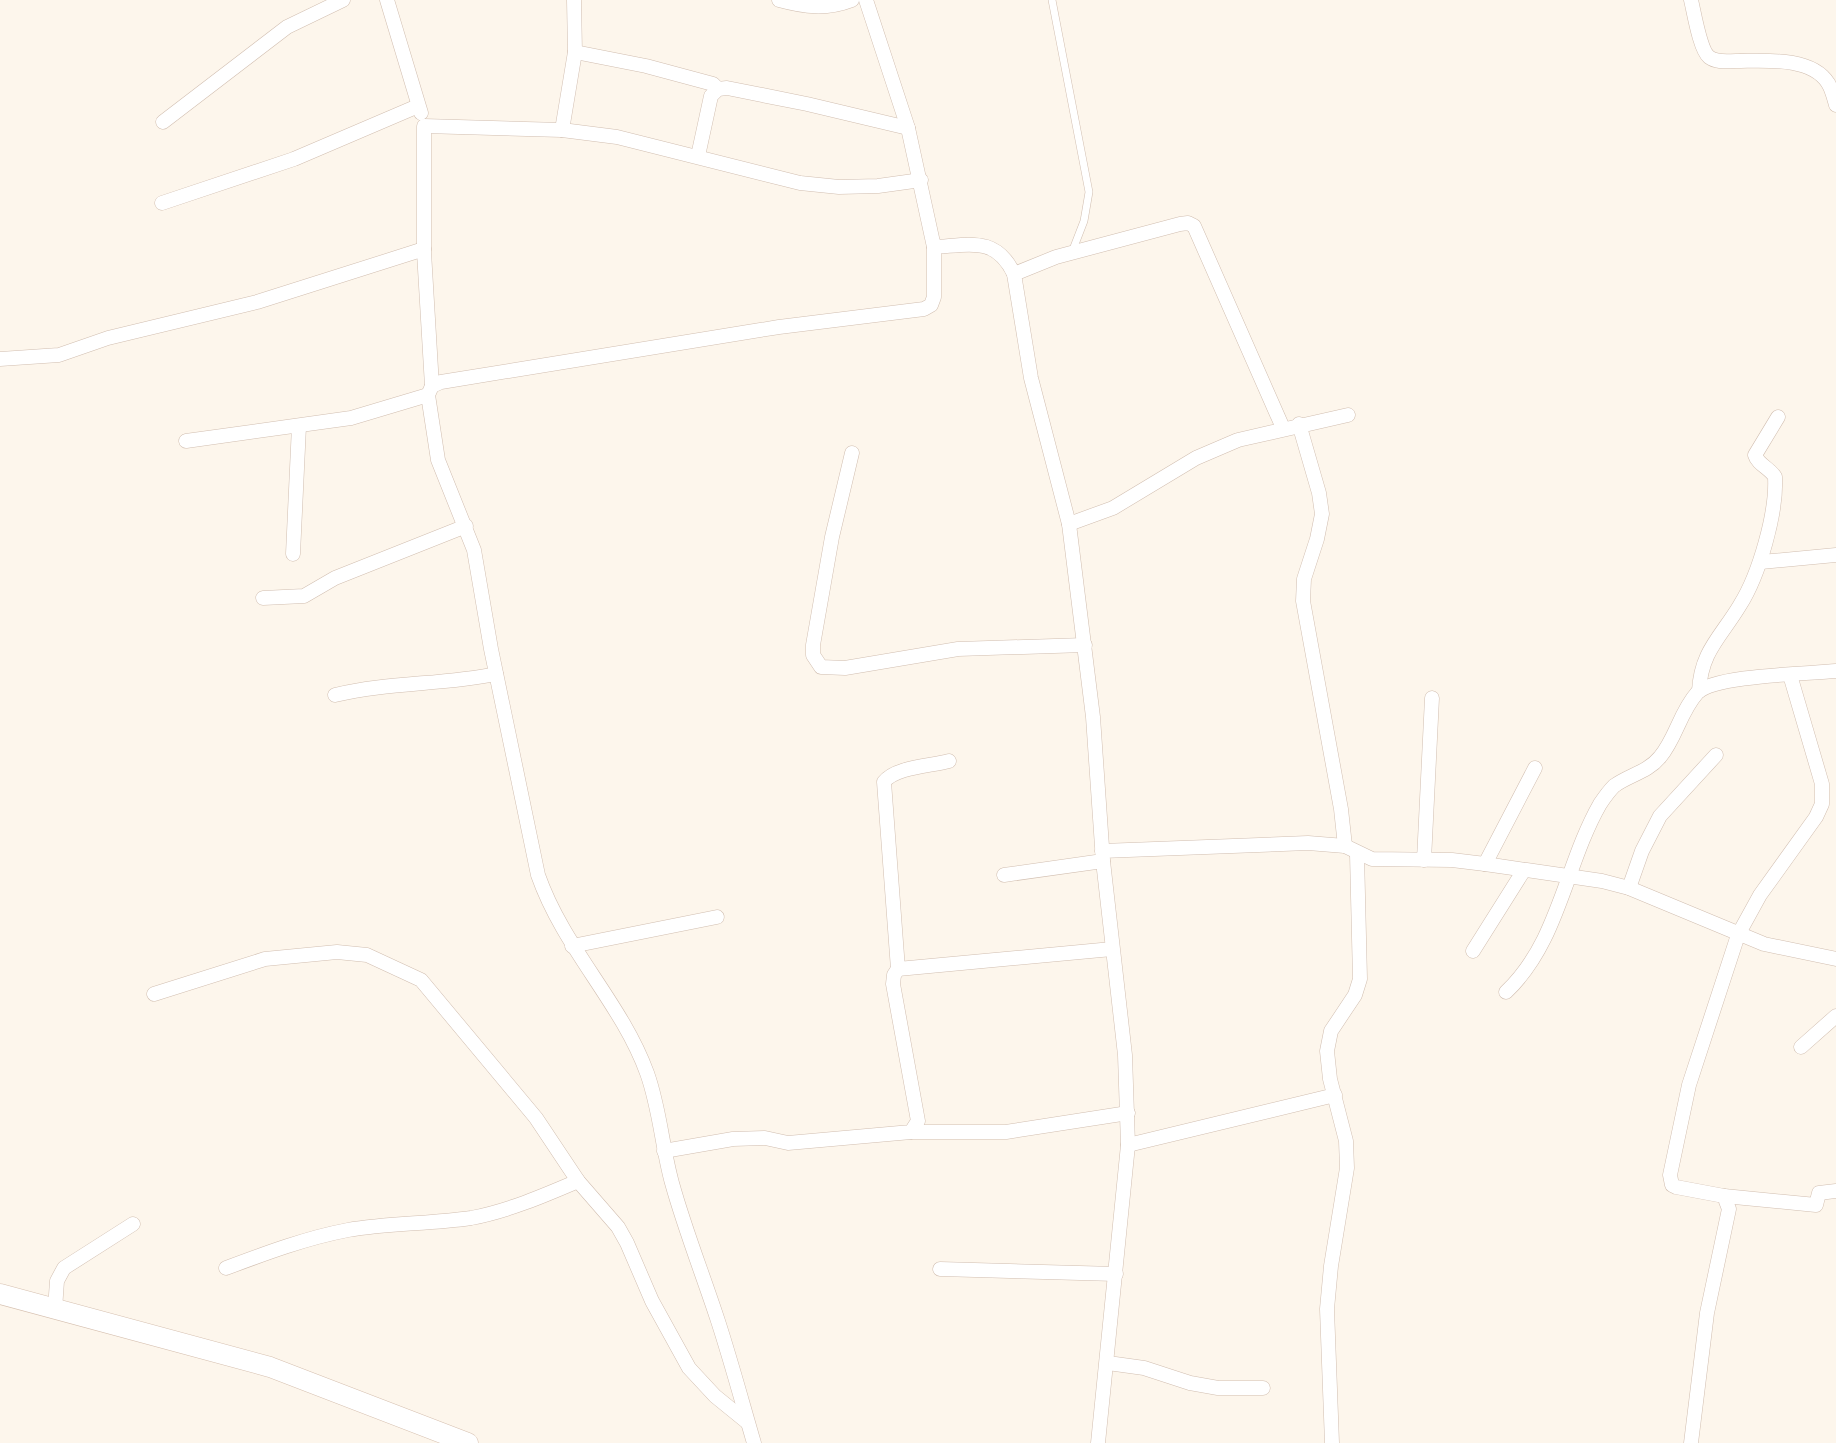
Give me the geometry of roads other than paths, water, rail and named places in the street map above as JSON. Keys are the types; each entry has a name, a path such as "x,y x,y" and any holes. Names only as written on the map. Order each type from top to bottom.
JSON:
{"main road":[{"path":"0,1294 270,1367 468,1443"}],"street":[{"path":"164,122 287,27 343,0"},
{"path":"387,0 424,126 424,249 430,390 438,460 445,483 465,526 479,571 496,674 538,875 550,907 572,946 631,1036 647,1073 658,1111 664,1152 754,1443"},
{"path":"562,130 575,52 574,0"},
{"path":"778,0 808,7 827,7 852,0"},
{"path":"186,441 351,418 430,390 441,382 779,327 924,309 931,305 934,297 934,248 921,180 908,128 866,0"},
{"path":"1691,0 1704,48 1709,57 1720,61 1773,61 1804,66 1817,72 1828,82 1836,105"},
{"path":"575,52 656,68 713,84 718,89"},
{"path":"698,156 711,96 718,89 727,88 764,94 908,128"},
{"path":"162,203 294,159 418,106"},
{"path":"424,126 562,130 617,137 800,183 858,187 921,180"},
{"path":"1014,274 1071,254 1180,224 1188,223 1194,226 1283,428"},
{"path":"934,248 979,245 991,247 1008,261 1014,274 1031,378 1069,524 1094,717 1102,856 1125,1055 1128,1113 1128,1145 1108,1363 1098,1443"},
{"path":"0,359 59,354 108,338 257,302 424,249"},
{"path":"1069,524 1113,508 1196,458 1238,440 1299,424 1348,415"},
{"path":"1699,691 1700,673 1707,653 1739,607 1761,562 1775,477 1758,462 1755,455 1778,417"},
{"path":"1299,424 1319,493 1322,514 1317,539 1304,579 1304,601 1341,809 1345,846"},
{"path":"293,554 299,426"},
{"path":"852,453 832,537 813,645 813,655 821,667 845,668 958,649 1085,645"},
{"path":"263,598 304,596 335,578 465,526"},
{"path":"1761,562 1836,555"},
{"path":"1506,992 1523,976 1542,944 1600,804 1613,787 1646,770 1659,759 1672,741 1689,703 1699,691 1732,680 1836,671"},
{"path":"335,695 362,688 441,683 496,674"},
{"path":"1790,675 1822,784 1822,804 1816,818 1760,895 1738,935 1689,1085 1670,1175 1672,1185 1676,1187 1724,1196 1815,1205 1819,1193 1836,1191"},
{"path":"1425,860 1432,698"},
{"path":"1629,888 1642,851 1660,816 1716,755"},
{"path":"911,1132 918,1121 893,984 894,975 898,969 884,782 888,776 897,773 949,761"},
{"path":"1485,864 1535,768"},
{"path":"1004,874 1102,856 1308,843 1345,846 1357,854 1372,859 1485,864 1602,881 1629,888 1738,935 1794,952 1836,959"},
{"path":"1317,1443 1332,1443 1328,1309 1347,1168 1346,1141 1327,1051 1331,1031 1355,995 1360,979 1357,854"},
{"path":"1473,951 1524,870"},
{"path":"572,946 717,917"},
{"path":"898,969 1112,949"},
{"path":"154,994 265,959 337,952 367,955 421,980 536,1118 578,1181 627,1243 652,1301 689,1368 715,1396 747,1422"},
{"path":"1801,1047 1836,1016"},
{"path":"1128,1145 1335,1095"},
{"path":"664,1152 750,1137 788,1143 911,1132 1006,1132 1128,1113"},
{"path":"226,1268 301,1241 345,1231 396,1223 459,1219 496,1212 578,1181"},
{"path":"1691,1443 1707,1312 1729,1209 1724,1196"},
{"path":"56,1309 57,1281 64,1268 133,1224"},
{"path":"940,1269 1116,1274"},
{"path":"1108,1363 1144,1368 1199,1385 1263,1388"}],"lane":[{"path":"1052,0 1089,192 1084,221 1071,254"}]}
